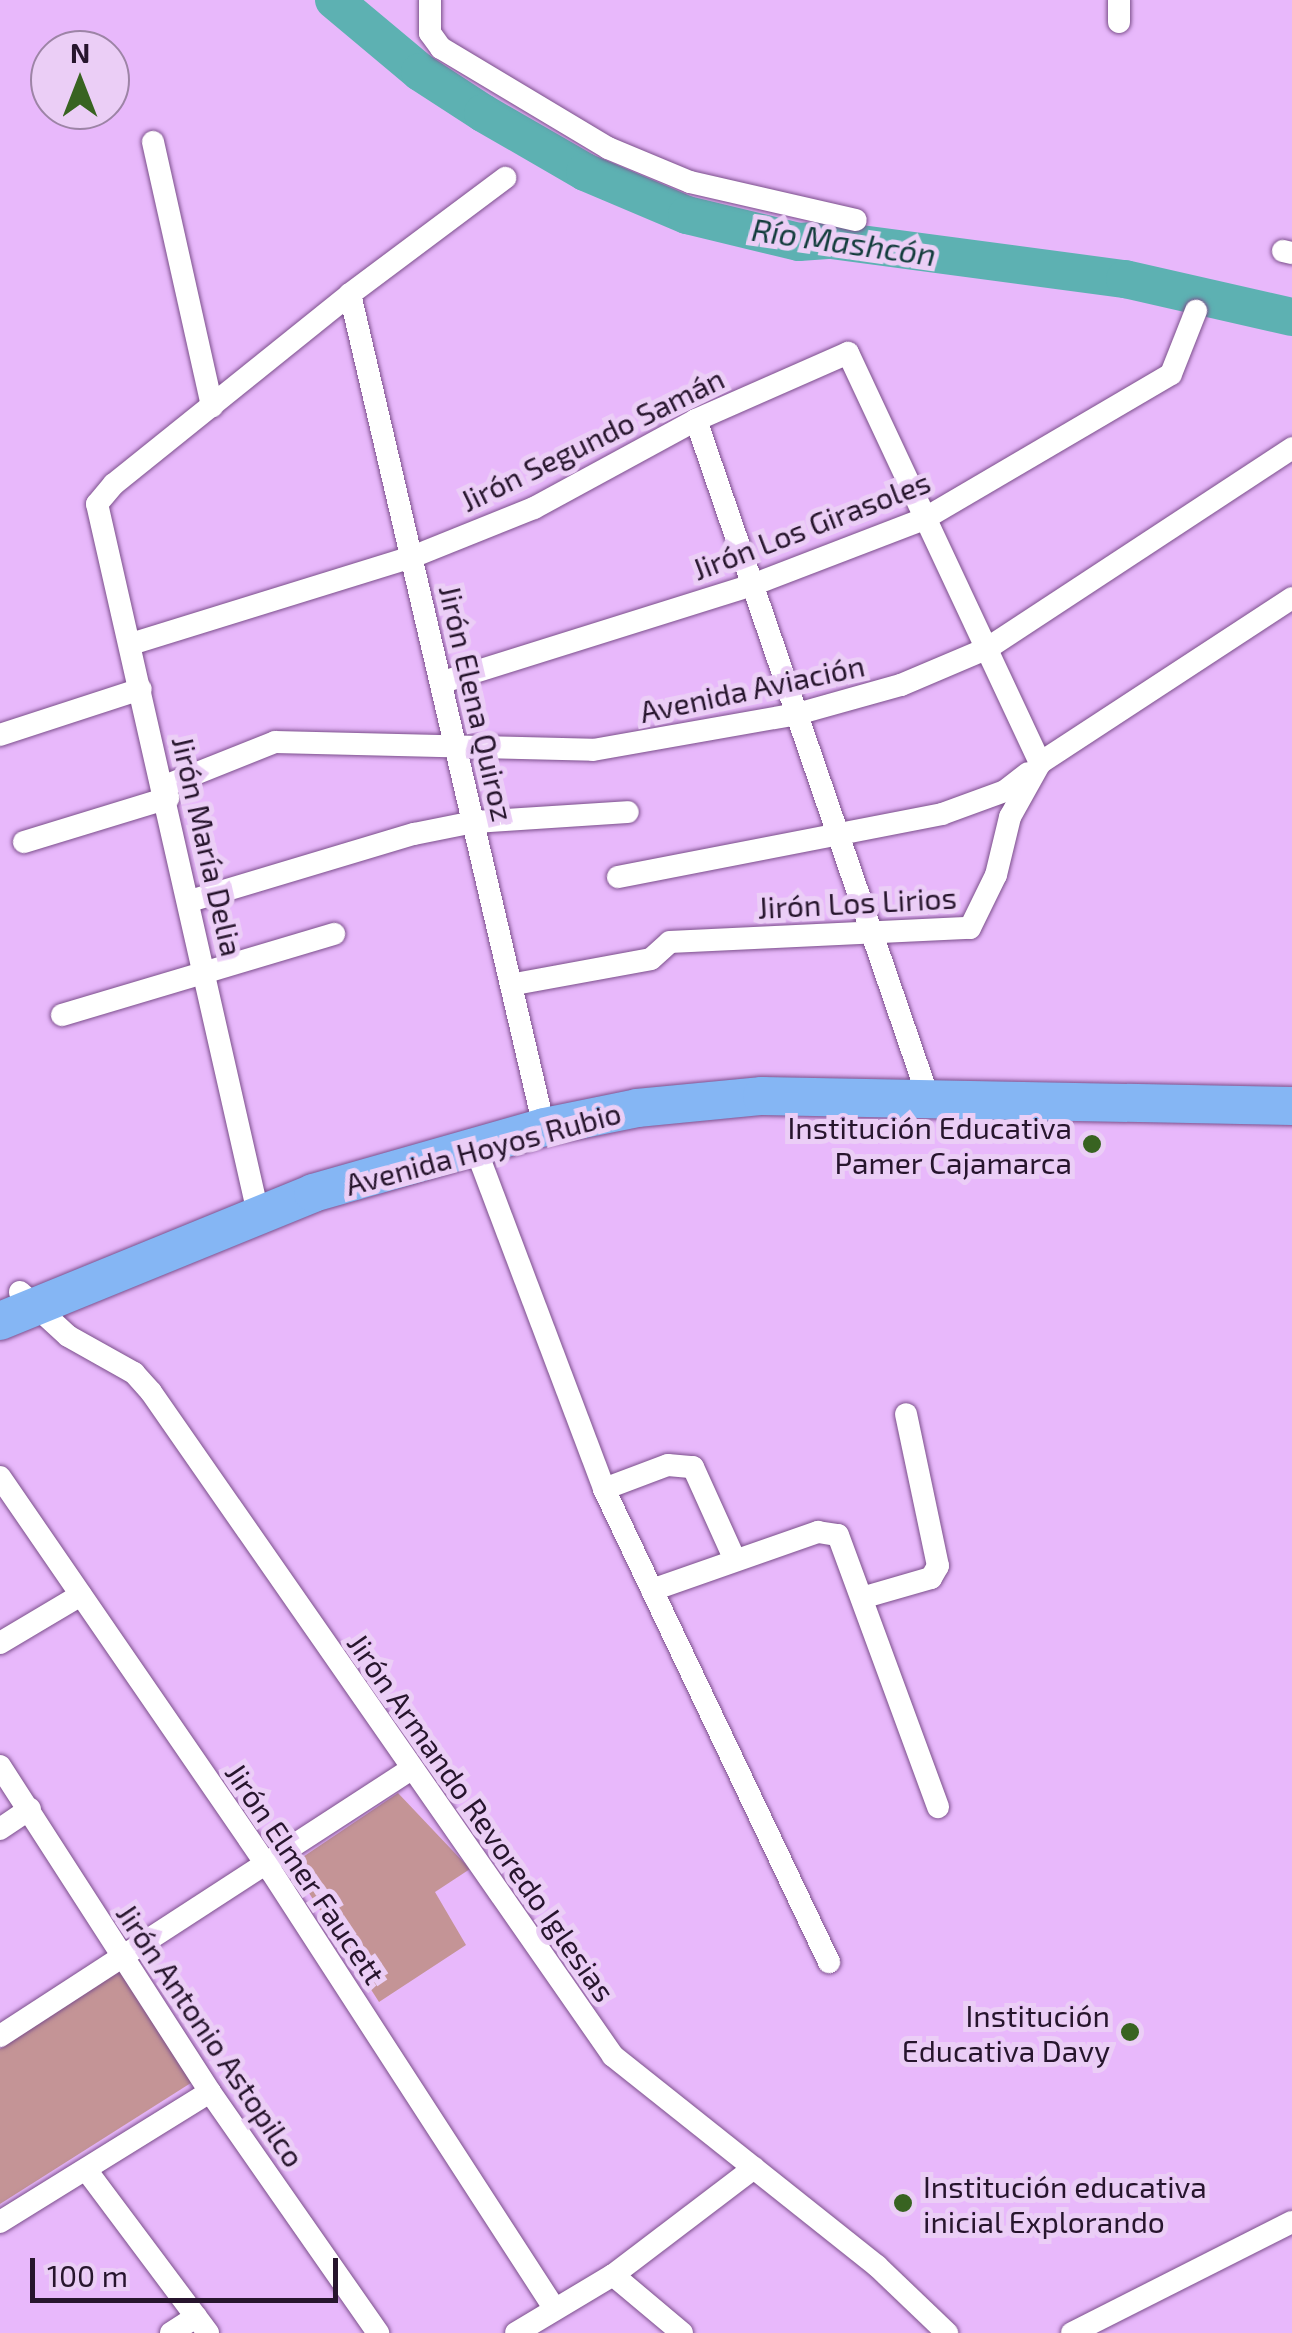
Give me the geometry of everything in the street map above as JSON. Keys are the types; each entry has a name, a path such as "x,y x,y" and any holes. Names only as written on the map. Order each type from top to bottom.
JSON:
{"main road":[{"name":"Avenida Hoyos Rubio","path":"13,1305 380,1152 706,1082 1195,1093 1292,1106"},
{"name":"Avenida Hoyos Rubio","path":"1195,1093 1292,1084"},
{"name":"Avenida Hoyos Rubio","path":"256,1204 476,1147 543,1118"}],"street":[{"path":"430,0 430,33 441,48 608,148 690,182 856,220"},
{"path":"153,142 212,406 350,294 505,178"},
{"name":"Jirón Elena Quiroz","path":"350,294 460,749 543,1118"},
{"name":"Jirón Los Girasoles","path":"443,682 752,586 924,519 1170,374 1196,311"},
{"name":"Jirón Segundo Samán","path":"131,644 412,557 534,508 696,420 848,353 924,519"},
{"name":"Jirón María Delia","path":"212,406 102,494 96,516 166,792 256,1204"},
{"path":"696,420 925,1087"},
{"name":"Avenida Aviación","path":"24,842 166,792 286,741 460,749 610,748 797,714 901,685 988,648 1292,448"},
{"path":"618,877 838,837 980,803 1040,763 924,519"},
{"name":"Jirón Los Lirios","path":"514,984 651,958 670,942 964,931 974,924 996,875 1010,816 1040,763 1292,598"},
{"path":"0,734 141,690"},
{"path":"190,901 474,822 628,812"},
{"path":"62,1014 334,934"},
{"path":"476,1147 604,1488 829,1962"},
{"name":"Jirón Armando Revoredo Iglesias","path":"13,1305 134,1373 151,1392 410,1770 613,2056 877,2266 947,2333"},
{"path":"865,1597 931,1578 938,1566 906,1414"},
{"path":"604,1488 668,1465 693,1467 734,1558"},
{"name":"Jirón Elmer Faucett","path":"0,1477 265,1862 554,2308"},
{"path":"652,1590 734,1558 828,1531 844,1541 938,1807"},
{"path":"0,1643 81,1595"},
{"name":"Jirón Antonio Astopilco","path":"0,1766 210,2092 378,2333"},
{"path":"0,2036 410,1770"},
{"path":"0,1829 30,1808"},
{"path":"0,2222 210,2092"},
{"path":"516,2333 612,2275 754,2168"},
{"path":"87,2170 202,2325 171,2333"},
{"path":"1072,2333 1292,2222"},
{"path":"612,2275 682,2333"}],"shaded area":[{"path":"398,1793 470,1869 435,1892 466,1945 379,2002 291,1865"},
{"path":"121,1970 194,2081 0,2204 0,2049"}],"waterway":[{"name":"Río Mashcón","path":"334,0 420,72 483,113 585,172 687,215 799,242 831,240 1125,279 1292,317"}],"place":[{"name":"Institución Educativa Pamer Cajamarca","path":"1092,1144"},
{"name":"Institución Educativa Davy","path":"1130,2032"},
{"name":"Institución educativa inicial Explorando","path":"903,2203"}]}
